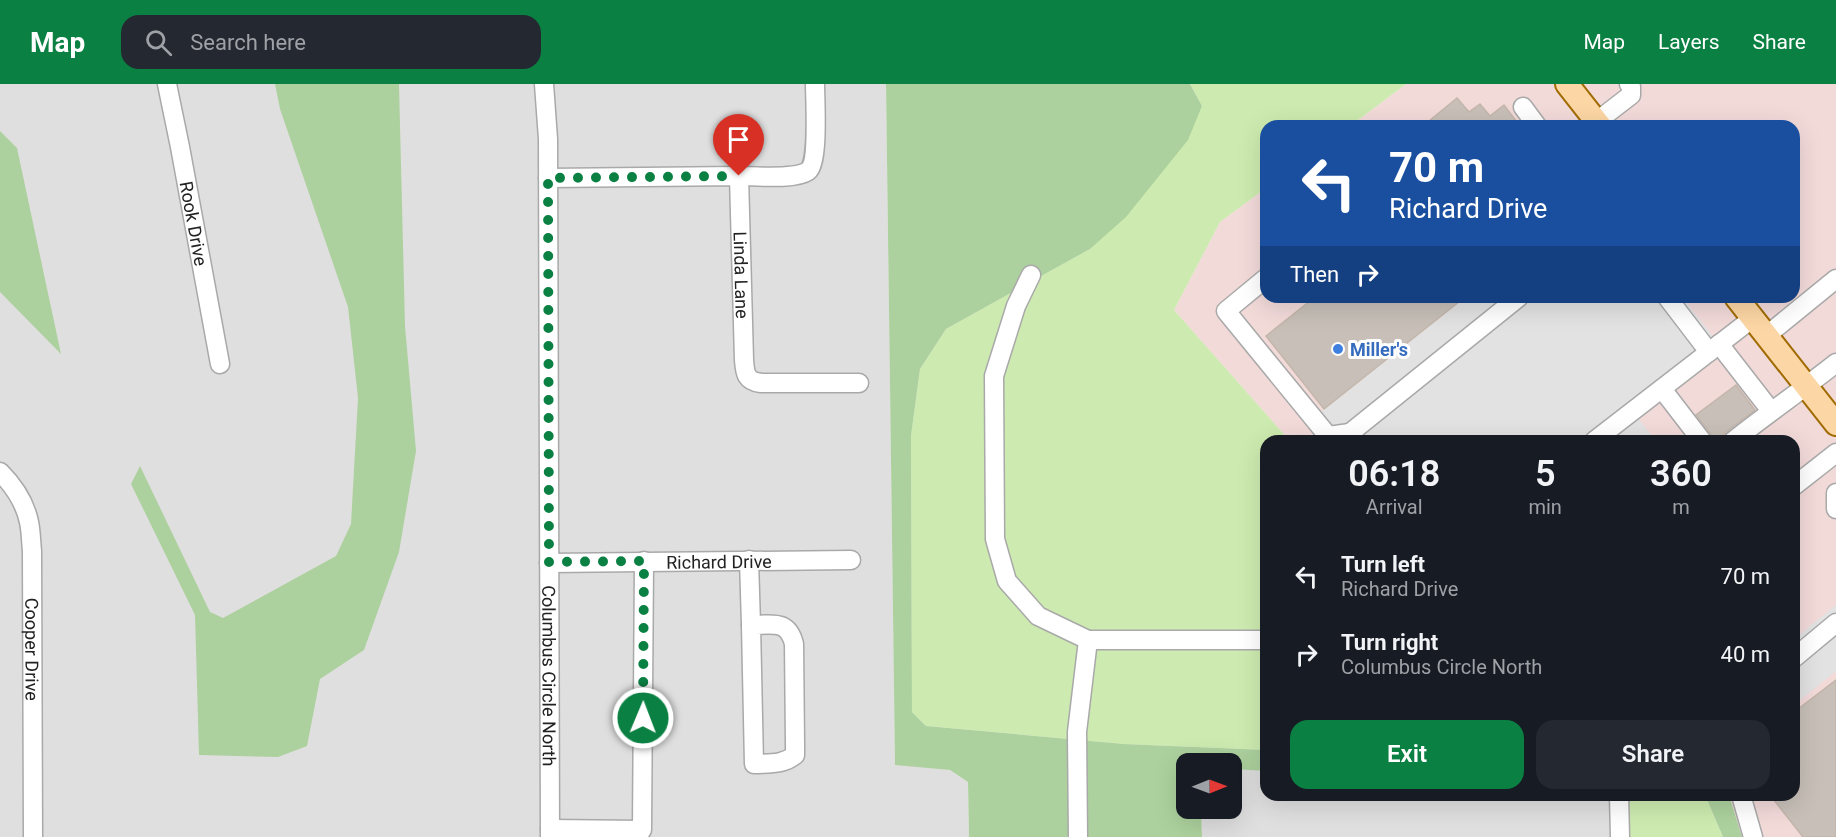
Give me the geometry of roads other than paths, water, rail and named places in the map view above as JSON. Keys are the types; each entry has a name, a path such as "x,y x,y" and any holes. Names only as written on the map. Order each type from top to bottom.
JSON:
{"main road":[{"path":"1567,84 1595,120"},
{"path":"1741,303 1836,424"}],"street":[{"name":"Rook Drive","path":"167,84 220,364"},
{"name":"Columbus Circle North","path":"544,84 548,129 550,833"},
{"path":"548,178 796,175 808,171 812,165 815,146 815,84"},
{"path":"1603,120 1631,95 1629,84"},
{"path":"1523,107 1533,120"},
{"name":"Linda Lane","path":"739,176 746,376 753,382 761,383 859,383"},
{"path":"1031,275 1016,306 994,376 995,539 1007,581 1038,616 1088,640 1260,640"},
{"path":"1800,301 1836,279"},
{"path":"1260,283 1226,311 1327,435"},
{"path":"1355,435 1512,303"},
{"path":"1673,303 1771,411"},
{"path":"1602,435 1714,348 1759,327 1798,303"},
{"path":"1740,435 1807,387 1836,363"},
{"path":"1662,389 1697,435"},
{"path":"1800,481 1836,453"},
{"name":"Cooper Drive","path":"0,471 21,502 29,522 31,542 33,837"},
{"path":"1836,493 1836,509"},
{"path":"749,560 754,764 776,763 788,760 795,755 794,644 791,632 785,627 751,625"},
{"name":"Richard Drive","path":"549,562 851,560"},
{"path":"550,833 642,830 644,561"},
{"path":"1800,653 1836,623"},
{"path":"1078,837 1077,732 1088,640"},
{"path":"1619,801 1620,837"},
{"path":"1743,801 1754,837"}],"place":[{"name":"Miller's","path":"1338,349"}]}
